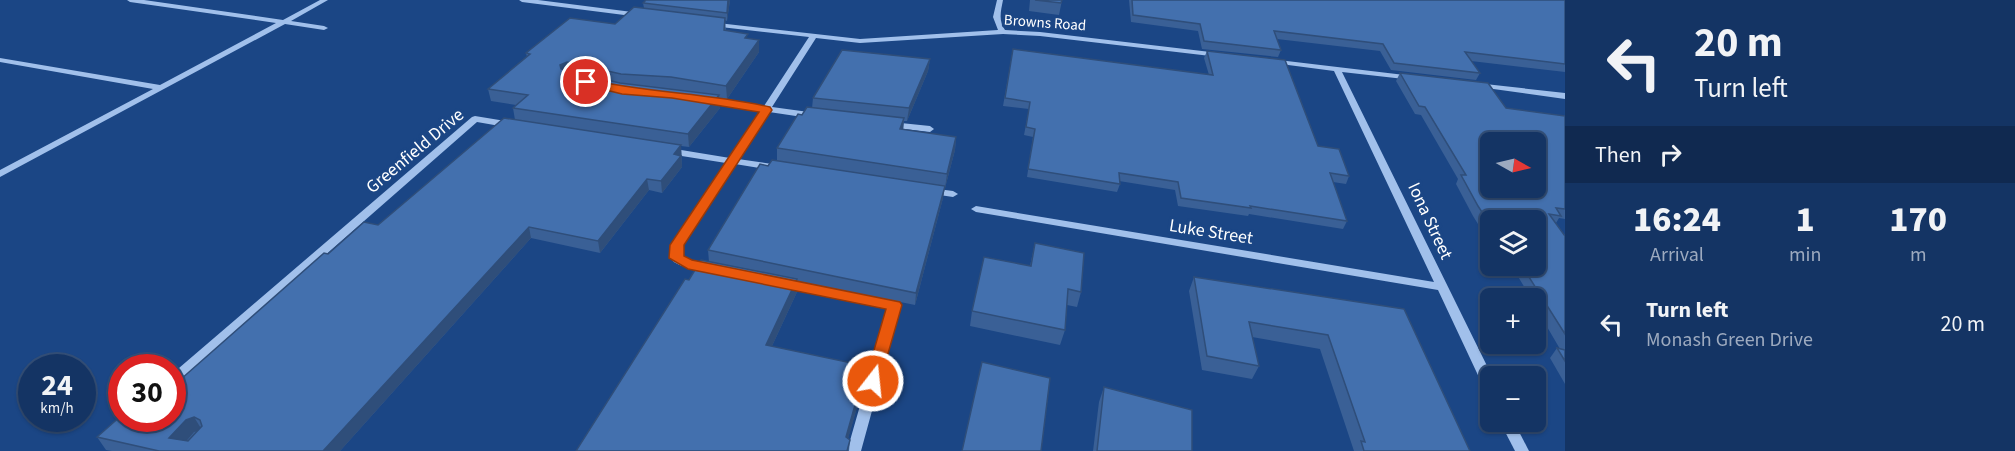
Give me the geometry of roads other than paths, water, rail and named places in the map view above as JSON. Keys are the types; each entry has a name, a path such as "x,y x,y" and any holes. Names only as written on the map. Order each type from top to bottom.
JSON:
{"street":[{"path":"130,0 324,28"},
{"path":"0,174 325,0"},
{"path":"522,0 650,16"},
{"path":"1000,0 996,20 997,26 1003,32"},
{"name":"Browns Road","path":"697,22 814,36 889,41 1003,32 1040,34 1230,56"},
{"path":"722,271 688,264 676,258 677,245 814,36"},
{"path":"0,60 159,87"},
{"path":"1266,60 1418,78"},
{"name":"Iona Street","path":"1337,69 1480,366"},
{"path":"1464,84 1565,96"},
{"path":"696,98 825,117"},
{"name":"Greenfield Drive","path":"186,370 475,119 522,127"},
{"path":"883,124 930,129"},
{"path":"663,150 780,168"},
{"path":"918,189 953,194"},
{"name":"Luke Street","path":"976,209 1441,286"},
{"path":"768,280 895,305 854,451"},
{"path":"1512,432 1522,451"}]}
